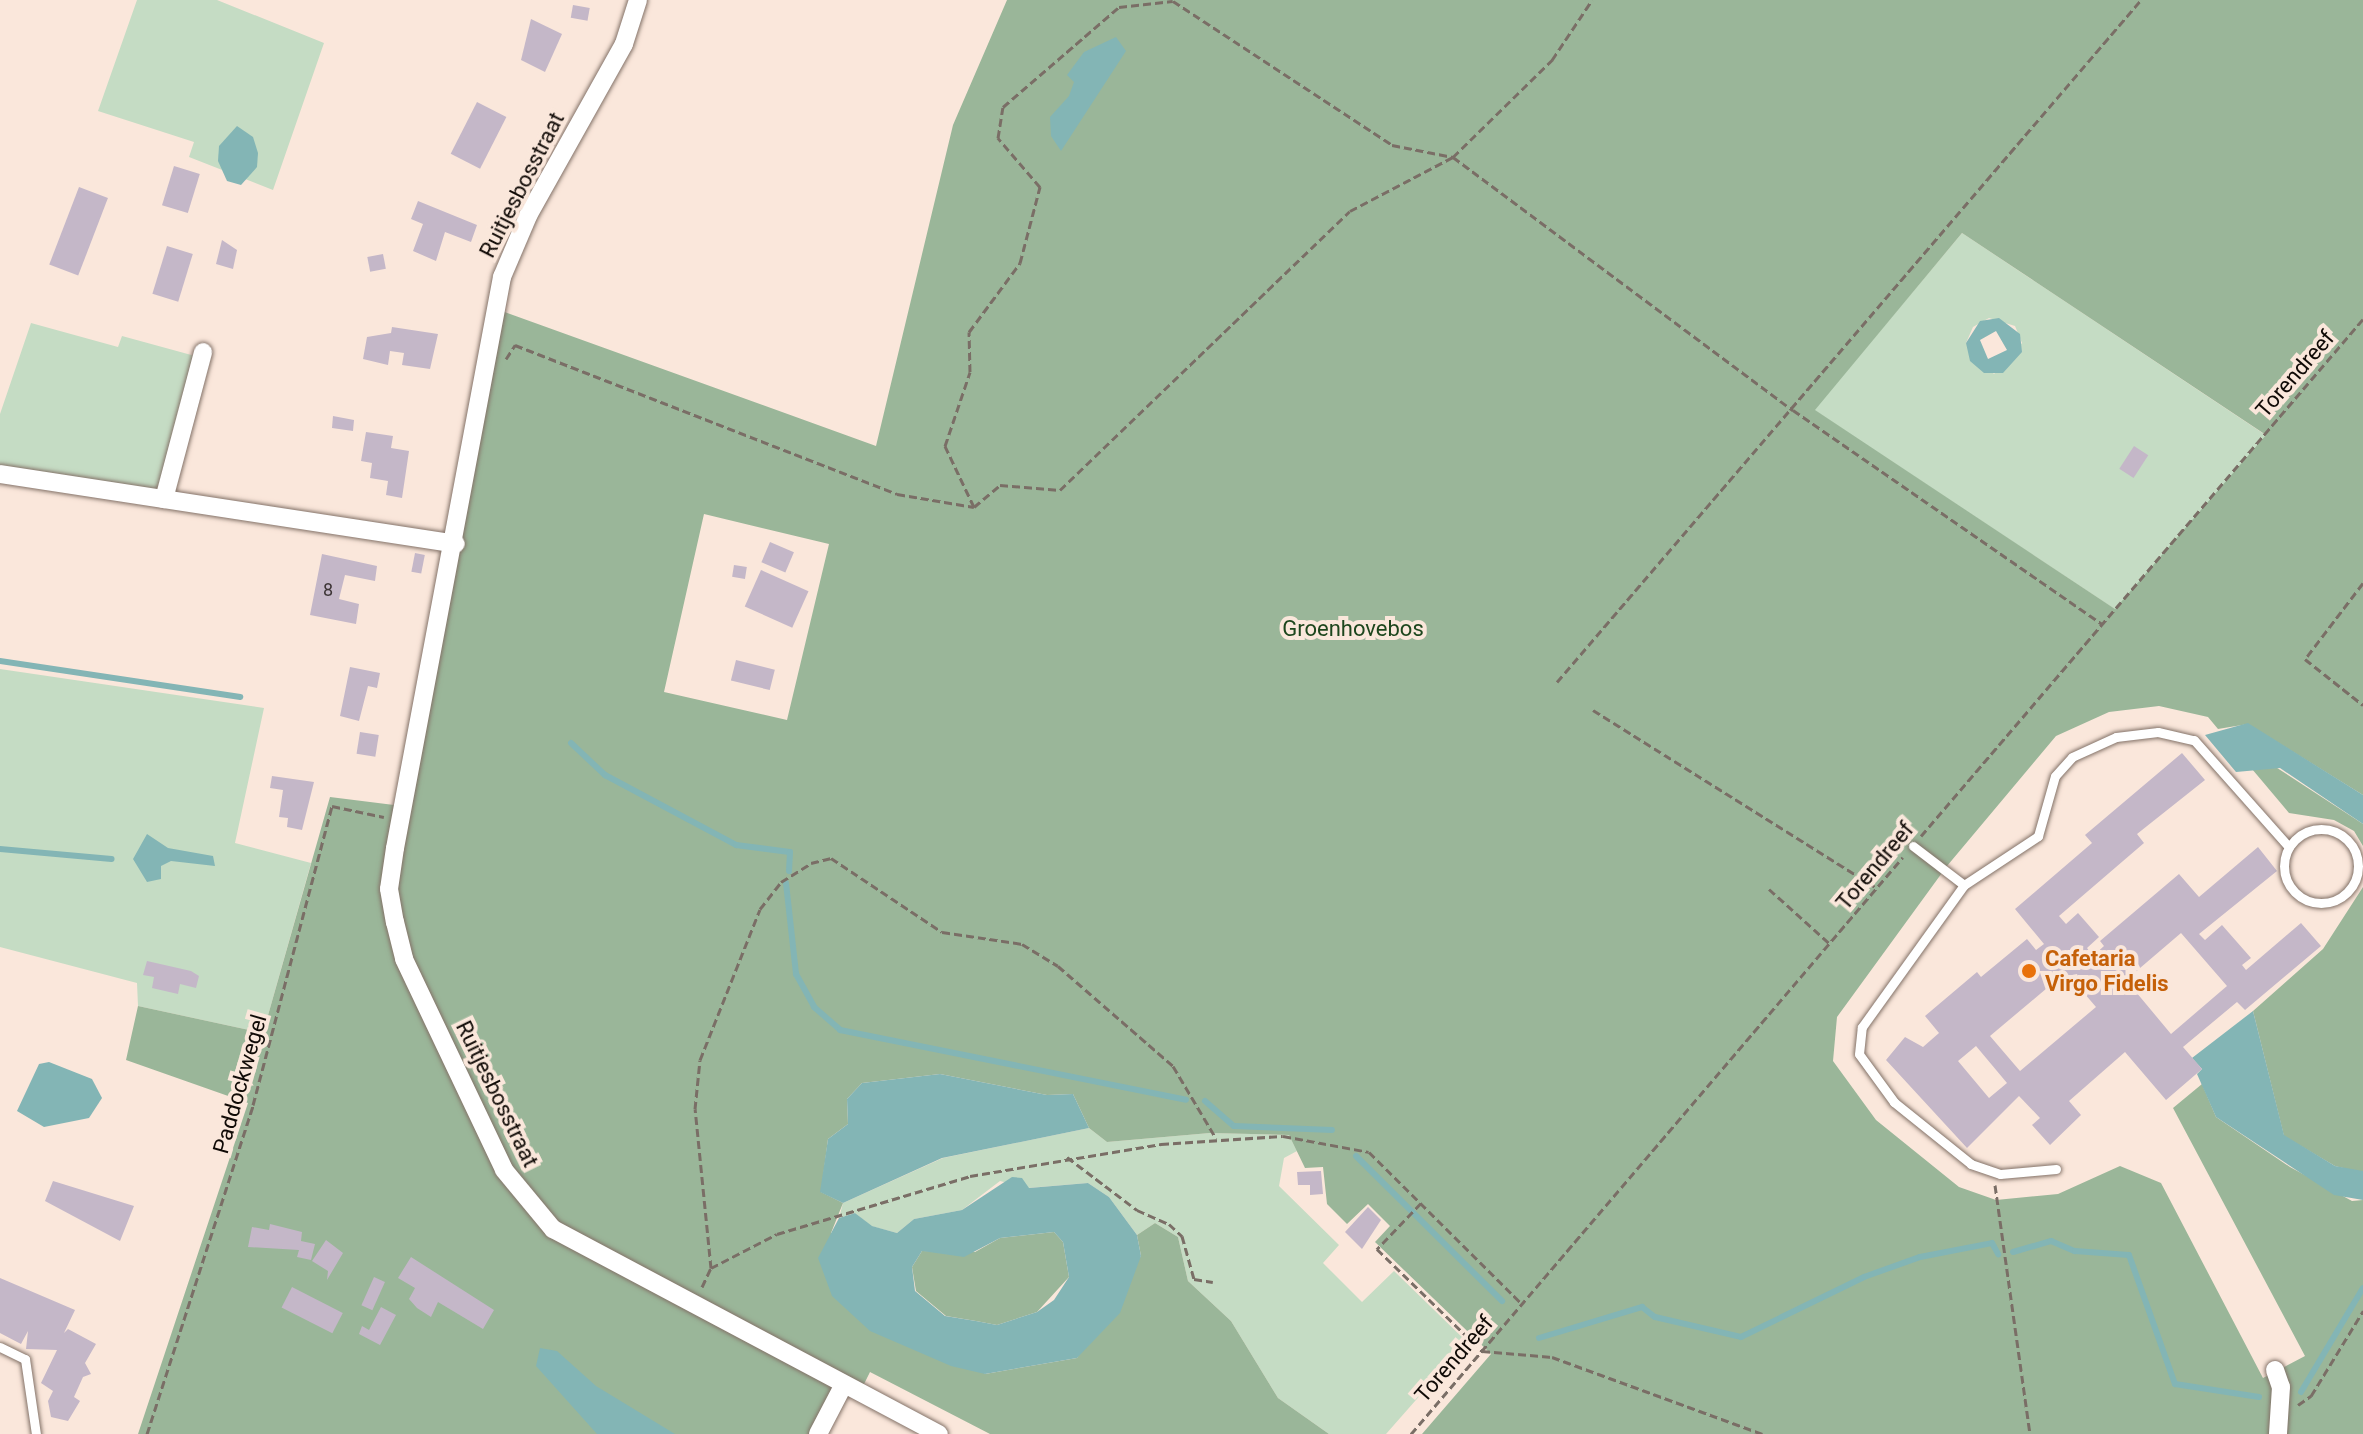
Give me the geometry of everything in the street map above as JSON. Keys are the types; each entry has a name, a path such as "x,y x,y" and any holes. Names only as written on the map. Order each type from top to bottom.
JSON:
{"street":[{"name":"Ruitjesbosstraat","path":"638,0 624,44 528,216 502,277 485,350 456,544 389,889 404,959 504,1170 553,1229 692,1307 939,1434"},
{"path":"164,499 203,352"},
{"path":"0,474 456,544"},
{"path":"2275,1370 2280,1425"},
{"path":"818,1434 843,1386"}],"lane":[{"path":"2056,1169 2000,1174 1971,1164 1894,1102 1859,1054 1862,1027 1964,885 2038,836 2055,776 2072,757 2116,737 2144,733 2194,740 2289,847 2285,877 2294,893 2322,904 2350,890 2358,856 2347,839 2315,829 2289,847"},
{"path":"1913,846 1964,885"},
{"path":"0,1347 25,1359 36,1434"}],"path":[{"path":"485,350 508,360 515,345 897,494 974,507 1000,485 1060,490 1350,211 1453,157 1552,60 1592,0"},
{"path":"1557,682 2141,0"},
{"path":"974,507 945,446 970,372 969,332 1020,263 1040,187 998,138 1003,107 1119,7 1173,1 1392,145 1453,157 1793,410 2102,624"},
{"name":"Torendreef","path":"1411,1434 2363,319"},
{"path":"2363,583 2305,659 2363,705"},
{"path":"1593,710 1877,888"},
{"name":"Paddockwegel","path":"147,1434 253,1105 332,806 400,821"},
{"path":"692,1307 711,1268 695,1109 700,1060 755,918 781,882 811,863 831,858 942,932 1022,944 1058,966 1173,1066 1216,1138"},
{"path":"1769,889 1830,944"},
{"path":"711,1268 830,1217 970,1176 1067,1157 1216,1138 1323,1140 1369,1152 1522,1304"},
{"path":"1067,1157 1137,1210 1169,1224 1182,1236 1194,1279 1213,1282"},
{"path":"2000,1174 1992,1190 2030,1434"},
{"path":"1421,1202 1377,1249 1482,1351 1552,1357 1762,1434"},
{"path":"2280,1425 2311,1396 2363,1311"}],"green space":[{"path":"137,0 217,0 324,43 273,190 189,157 194,142 98,111"},
{"name":"Groenhovebos","path":"1007,0 2363,0 2363,795 2248,724 2218,729 2208,717 2159,706 2109,712 2056,736 1947,866 1837,1017 1833,1061 1876,1120 1959,1187 1996,1200 2058,1194 2120,1166 2161,1183 2263,1378 2305,1356 2173,1108 2202,1084 2216,1117 2290,1167 2352,1201 2363,1200 2363,1434 1422,1434 1491,1354 1375,1242 1390,1226 1368,1204 1347,1224 1327,1204 1323,1167 1305,1168 1289,1135 1210,1133 1107,1142 1089,1128 1073,1094 1047,1095 940,1074 862,1083 847,1099 848,1124 828,1139 821,1192 843,1203 831,1233 985,1374 1077,1358 1141,1256 1137,1235 1155,1223 1178,1237 1188,1281 1231,1321 1278,1398 1329,1434 990,1434 870,1372 863,1386 841,1375 812,1434 138,1434 248,1103 126,1060 138,1006 263,1033 330,797 394,805 502,311 876,446 953,125","holes":["1962,233 2266,435 2115,609 1815,410","704,514 829,544 787,720 664,692"]},
{"path":"1962,233 2267,436 2116,610 1814,410","holes":["1989,318 2015,326 2022,343 1994,374 1966,343 1973,327"]},
{"path":"31,323 118,347 122,336 195,356 157,495 0,469 0,414"},
{"path":"0,669 264,708 235,843 311,863 263,1033 138,1006 137,983 0,947"},
{"path":"2271,764 2363,824 2363,846 2354,831 2334,820 2289,813 2252,769"},
{"path":"2363,887 2363,1171 2359,1172 2335,1166 2284,1136 2253,1011 2323,949"},
{"path":"1089,1128 1107,1142 1210,1133 1289,1135 1297,1151 1284,1158 1279,1186 1339,1245 1323,1263 1362,1302 1394,1271 1467,1342 1386,1434 1329,1434 1278,1398 1231,1321 1188,1281 1178,1237 1155,1223 1137,1235 1109,1197 1088,1183 1028,1188 1000,1181 962,1210 914,1219 897,1233 871,1226 855,1213 839,1218 843,1203 943,1158"},
{"path":"1054,1232 1063,1242 1069,1277 1037,1312 997,1325 946,1316 916,1291 912,1267 922,1251 975,1252 1000,1238"}],"water":[{"path":"1116,37 1126,51 1061,151 1051,136 1050,117 1069,96 1074,82 1067,75 1084,52"},
{"path":"237,126 253,137 258,153 257,167 241,185 227,181 218,161 219,146"},
{"path":"1999,318 2020,334 2022,352 2003,373 1984,373 1970,361 1966,343 1980,321","holes":["1996,331 2007,350 1988,359 1980,340"]},
{"path":"2248,723 2363,795 2363,824 2280,768 2236,772 2205,735"},
{"path":"147,834 168,848 213,856 215,866 171,861 161,866 161,879 147,882 133,859"},
{"path":"2253,1011 2284,1135 2335,1166 2363,1171 2363,1200 2334,1195 2216,1117 2197,1074 2202,1069 2192,1058"},
{"path":"49,1062 92,1079 102,1098 89,1118 44,1127 17,1111 39,1064"},
{"path":"940,1074 1047,1095 1073,1094 1089,1128 942,1158 843,1203 820,1192 828,1139 848,1124 847,1099 862,1083"},
{"path":"1012,1177 1022,1178 1029,1188 1088,1183 1109,1197 1137,1235 1141,1256 1120,1313 1077,1358 985,1374 951,1366 870,1331 832,1296 818,1258 839,1218 855,1213 872,1226 897,1233 914,1219 962,1210","holes":["1054,1232 1063,1242 1069,1277 1054,1300 1037,1312 997,1325 945,1316 915,1291 912,1267 922,1251 964,1257 1000,1238"]},
{"path":"540,1348 557,1351 596,1386 675,1434 597,1434 536,1366"}],"building":[{"path":"573,5 590,8 587,21 571,18"},
{"path":"531,19 562,34 545,72 521,60"},
{"path":"477,102 506,117 480,169 451,154"},
{"path":"174,166 200,174 188,213 162,205"},
{"path":"79,187 108,198 78,276 49,264"},
{"path":"418,201 477,225 471,242 445,232 436,261 413,251 423,224 411,219"},
{"path":"222,240 237,250 233,269 216,264"},
{"path":"167,246 193,254 178,302 152,294"},
{"path":"383,254 386,269 370,272 367,257"},
{"path":"392,327 438,334 430,369 402,365 404,353 390,351 388,365 363,359 367,337 391,333"},
{"path":"333,416 354,420 353,431 332,428"},
{"path":"366,432 393,436 391,448 409,451 402,498 386,495 388,481 370,478 372,463 361,461"},
{"path":"2134,446 2148,455 2134,478 2119,469"},
{"path":"770,542 794,552 785,572 761,562"},
{"path":"415,553 425,555 421,574 411,572"},
{"path":"322,554 377,566 375,581 345,575 339,599 359,604 356,624 310,615"},
{"path":"734,565 747,567 745,579 732,577"},
{"path":"761,570 809,591 792,628 745,607"},
{"path":"736,660 775,670 770,690 731,680"},
{"path":"350,667 380,673 377,688 368,686 359,721 340,716"},
{"path":"360,732 379,735 375,757 357,754"},
{"path":"2182,753 2205,780 2137,834 2144,843 2059,916 2066,924 2078,913 2099,937 2087,948 2093,956 2104,946 2100,941 2179,874 2199,897 2258,847 2277,871 2199,934 2205,940 2222,925 2251,958 2242,965 2246,970 2301,923 2321,946 2245,1010 2237,1002 2183,1047 2202,1069 2166,1100 2125,1052 2069,1101 2081,1115 2050,1145 2032,1125 2040,1118 2019,1096 1967,1148 1886,1060 1905,1037 1923,1047 1939,1033 1925,1016 1977,972 1981,977 2027,939 2036,950 2044,944 2015,909 2092,843 2085,835","holes":["2181,933 2227,986 2171,1034 2126,980","2066,972 2096,1007 2020,1071 1990,1036","1976,1046 2007,1083 1989,1098 1958,1061"]},
{"path":"272,776 314,782 302,830 287,827 288,818 279,817 283,790 270,788"},
{"path":"147,961 191,971 199,976 196,988 180,984 178,994 152,988 154,977 143,975"},
{"path":"1321,1171 1323,1194 1310,1195 1310,1185 1298,1185 1297,1172"},
{"path":"53,1181 134,1206 120,1241 45,1201"},
{"path":"1368,1207 1381,1220 1362,1249 1345,1232"},
{"path":"270,1224 302,1232 301,1241 315,1244 311,1260 297,1257 299,1250 248,1247 252,1227 269,1230"},
{"path":"326,1240 343,1253 327,1280 328,1271 312,1261"},
{"path":"411,1257 494,1310 483,1329 438,1302 431,1317 417,1308 409,1299 415,1288 398,1278"},
{"path":"374,1277 385,1282 372,1310 361,1305"},
{"path":"0,1278 75,1310 64,1333 68,1329 96,1344 85,1363 91,1374 83,1377 74,1397 80,1401 68,1421 51,1417 48,1401 53,1391 41,1383 57,1350 26,1349 28,1331 21,1344 0,1333"},
{"path":"292,1287 343,1313 332,1333 282,1307"},
{"path":"381,1307 396,1315 380,1345 359,1334 362,1326 369,1330"}],"waterway":[{"path":"0,661 240,697"},
{"path":"571,743 605,775 736,845 790,852 789,871"},
{"path":"0,849 112,859"},
{"path":"786,883 796,974 814,1007 840,1030 1186,1100"},
{"path":"1205,1101 1234,1126 1332,1130"},
{"path":"1356,1156 1502,1301"},
{"path":"2013,1252 2051,1241 2075,1251 2129,1255 2175,1384 2259,1397"},
{"path":"1539,1338 1642,1307 1655,1317 1741,1337 1864,1277 1920,1257 1992,1243 1998,1254"},
{"path":"2301,1392 2363,1288"}],"place":[{"name":"Cafetaria Virgo Fidelis","path":"2029,971"}]}
